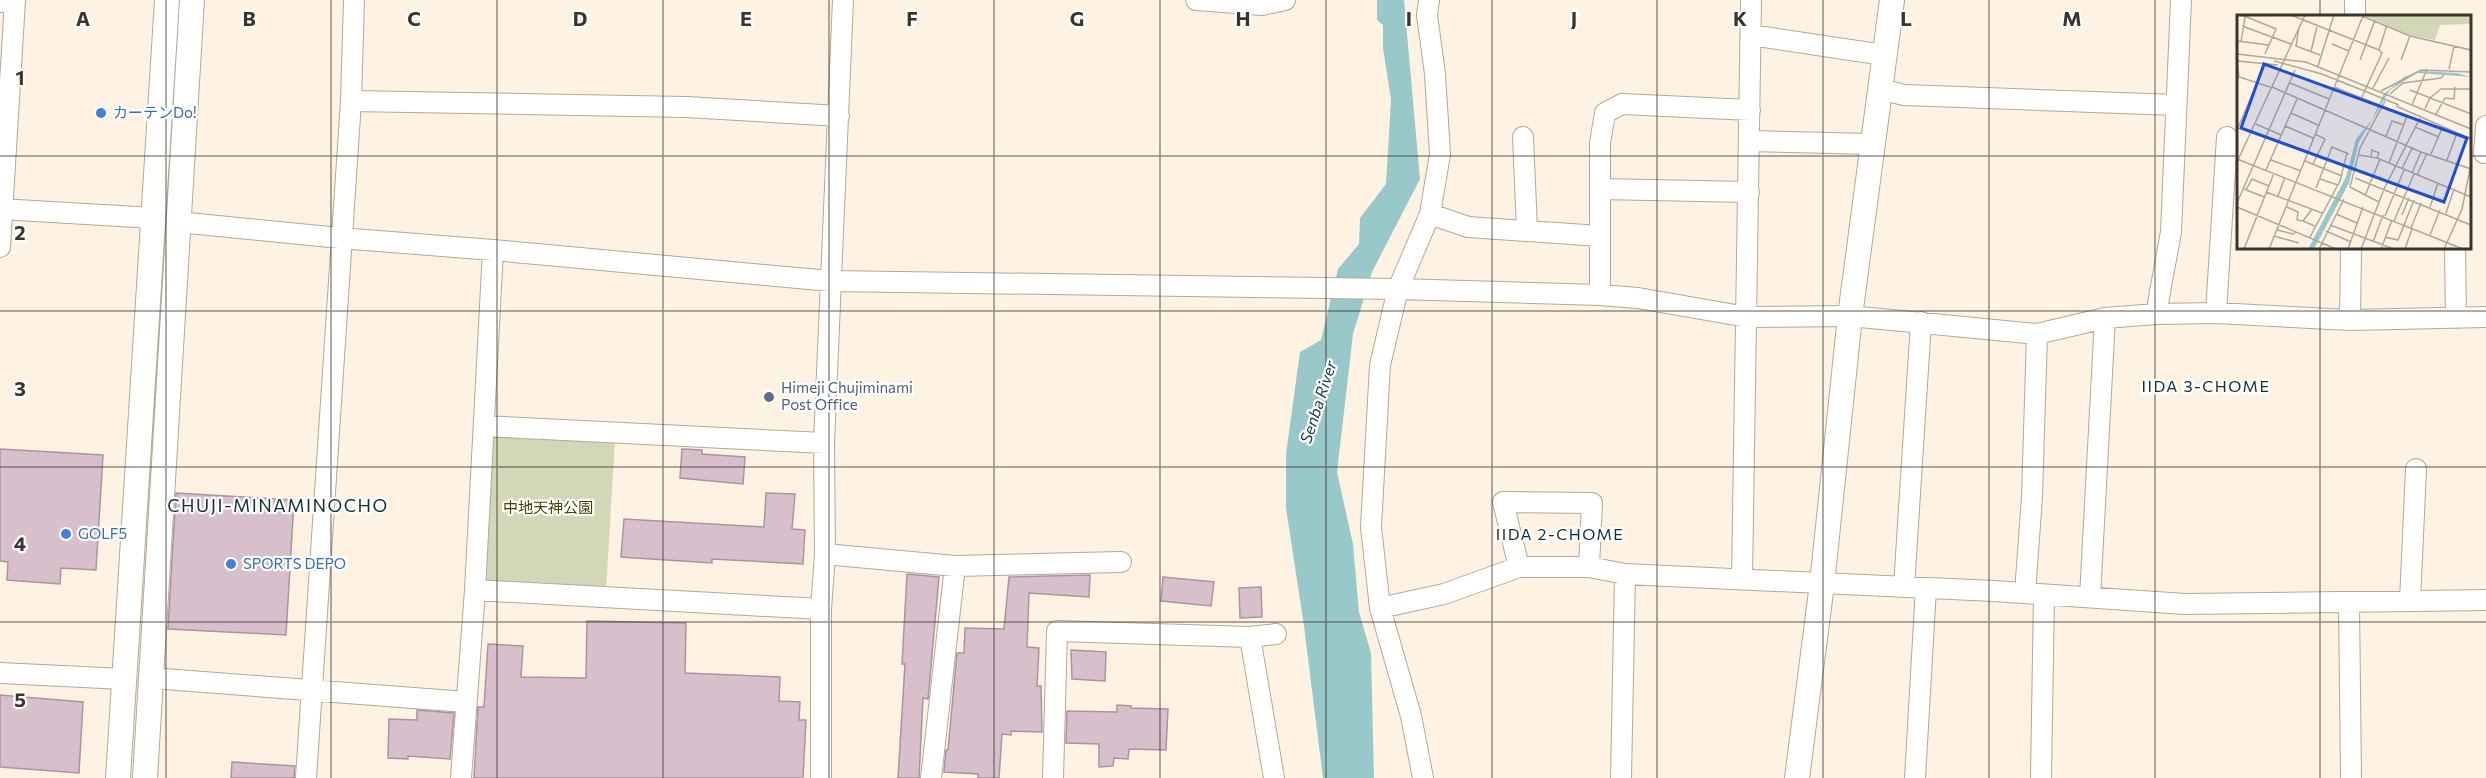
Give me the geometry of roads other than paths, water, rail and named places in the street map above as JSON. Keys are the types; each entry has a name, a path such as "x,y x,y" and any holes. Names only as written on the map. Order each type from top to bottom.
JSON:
{"street":[{"path":"0,247 15,0"},
{"path":"118,778 167,0"},
{"path":"145,778 192,0"},
{"path":"306,778 340,238 351,101 354,0"},
{"path":"821,778 821,609 825,554 824,443 843,0"},
{"path":"1196,0 1255,2 1262,5 1285,0"},
{"path":"1423,778 1411,716 1380,608 1371,527 1380,365 1398,289 1430,214 1440,154 1435,74 1427,15 1429,0"},
{"path":"1742,579 1750,141 1751,35 1748,0"},
{"path":"1797,778 1822,584 1851,316 1892,0"},
{"path":"2157,314 2171,232 2181,0"},
{"path":"1751,35 1884,55"},
{"path":"1880,89 1904,95 2175,105"},
{"path":"351,101 686,107 839,116"},
{"path":"1600,295 1600,143 1605,113 1622,104 1750,110"},
{"path":"2484,153 2486,126"},
{"path":"1523,137 1527,230"},
{"path":"2216,313 2227,137"},
{"path":"1750,141 1873,144"},
{"path":"1600,189 1749,192"},
{"path":"1,209 154,218"},
{"path":"1430,214 1468,227 1600,236"},
{"path":"178,222 830,281 1398,289 1600,295 1638,298 1747,317 1851,316 2037,334 2105,318 2157,314 2216,313 2350,320 2486,317"},
{"path":"2350,320 2351,249"},
{"path":"2455,249 2456,318"},
{"path":"461,778 475,590 493,250"},
{"path":"2090,597 2105,318"},
{"path":"1904,587 1921,322"},
{"path":"2037,334 2032,497 2041,778"},
{"path":"484,426 824,443"},
{"path":"2410,601 2416,469"},
{"path":"1519,567 1503,502 1592,503 1588,567"},
{"path":"825,554 955,566 1121,561"},
{"path":"932,778 955,566"},
{"path":"1380,608 1444,594 1519,567 1588,567 1625,574 1926,588 2185,604 2486,600"},
{"path":"1621,778 1625,574"},
{"path":"1915,778 1926,588"},
{"path":"475,590 821,609"},
{"path":"2349,602 2351,778"},
{"path":"1053,778 1057,631 1250,637 1276,634"},
{"path":"1250,637 1274,778"},
{"path":"0,673 124,679"},
{"path":"151,678 466,702"}],"water":[{"name":"Senba River","path":"1377,0 1404,0 1420,179 1372,272 1353,334 1337,472 1353,544 1359,612 1371,653 1374,778 1323,778 1304,626 1286,508 1286,454 1300,352 1321,340 1338,269 1359,244 1360,218 1386,184 1391,100 1383,48 1383,25 1377,20"}],"place":[{"name":"カーテンDo!","path":"101,113"},
{"name":"Himeji Chujiminami Post Office","path":"769,397"},
{"name":"GOLF5","path":"66,534"},
{"name":"SPORTS DEPO","path":"231,564"}],"district":[{"name":"IIDA 3-CHOME","path":"2206,386"},
{"name":"CHUJI-MINAMINOCHO","path":"278,506"},
{"name":"IIDA 2-CHOME","path":"1560,534"}],"park label":[{"name":"中地天神公園","path":"548,508"}]}
